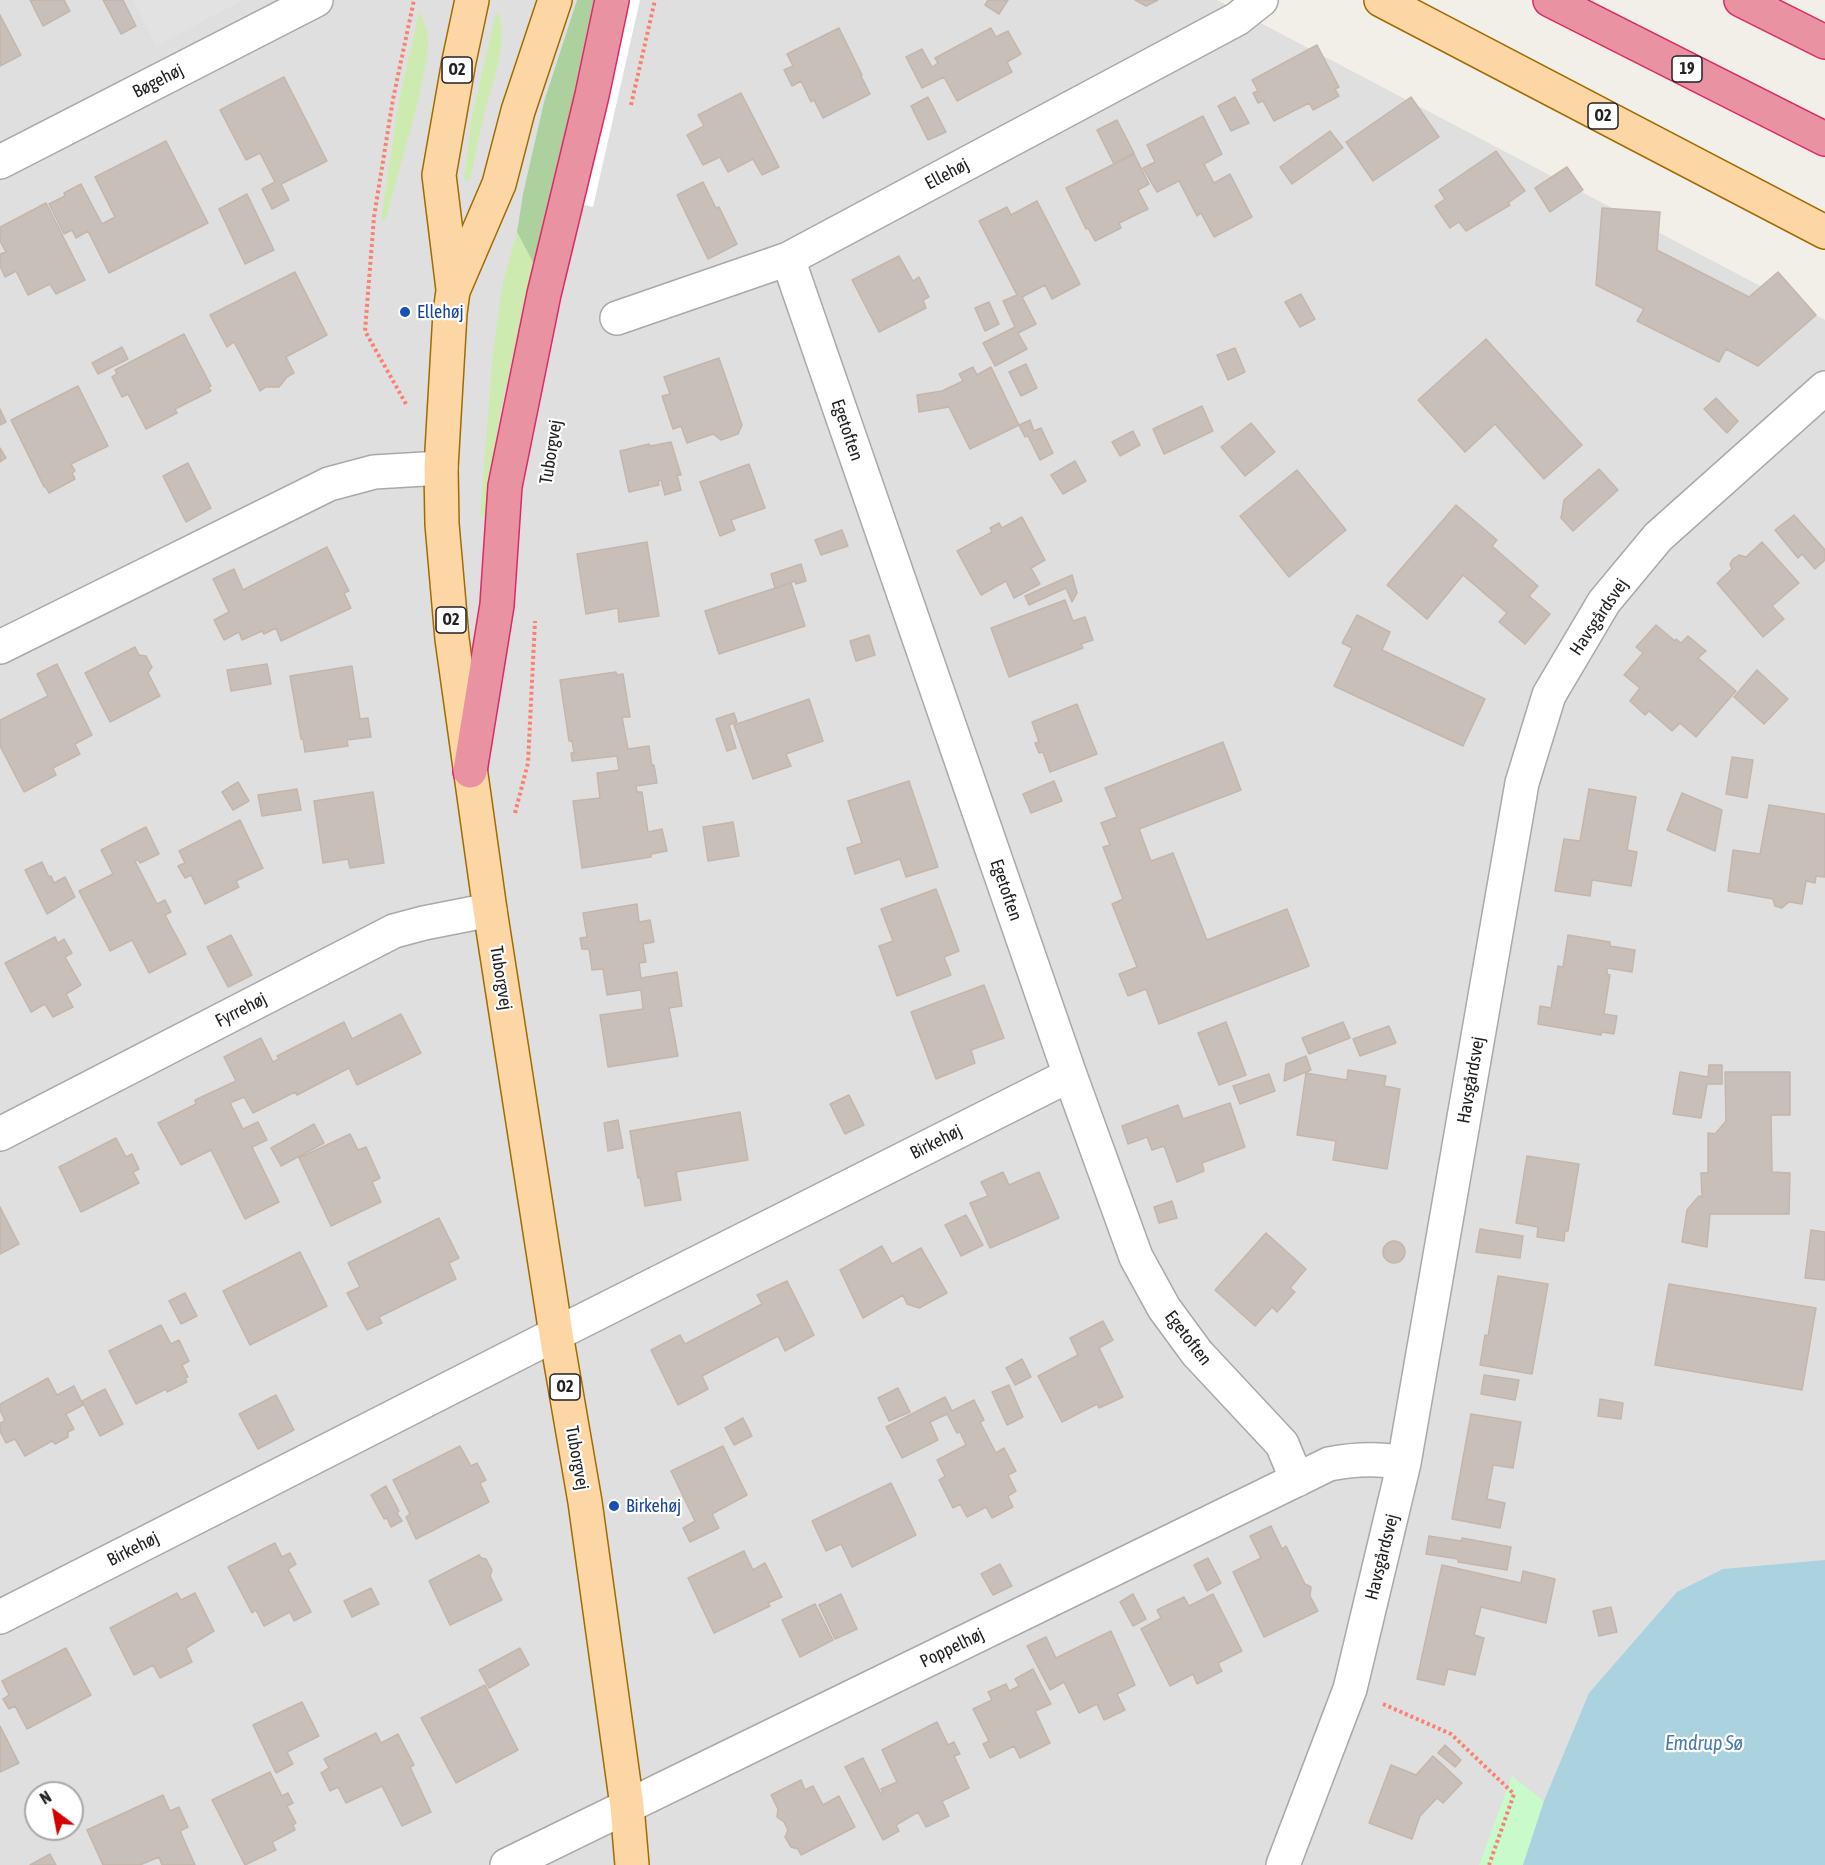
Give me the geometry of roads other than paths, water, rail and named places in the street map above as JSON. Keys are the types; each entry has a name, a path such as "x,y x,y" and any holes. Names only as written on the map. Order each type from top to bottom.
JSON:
{"highway":[{"path":"470,771 497,605 505,486 544,294 592,96 612,0"},
{"name":"19","path":"1550,0 1825,139"},
{"path":"1741,0 1825,42"}],"main road":[{"name":"Tuborgvej","path":"472,0 459,61 440,175 453,291 449,323 441,468 442,524 452,639 470,771 556,1334 585,1502 627,1806 632,1865"},
{"name":"O2","path":"1381,0 1825,232"},
{"name":"Tuborgvej","path":"453,291 499,184 549,1"}],"street":[{"name":"Bøgehøj","path":"0,162 316,0"},
{"name":"Ellehøj","path":"617,318 788,259 1237,19 1262,0"},
{"name":"Egetoften","path":"788,259 1070,1075 1136,1257 1164,1308 1197,1353 1282,1444 1297,1480"},
{"name":"Havsgårdsvej","path":"1282,1865 1350,1689 1404,1463 1522,783 1549,695 1604,602 1658,537 1825,388"},
{"path":"0,647 329,484 374,472 441,468"},
{"name":"Fyrrehøj","path":"0,1134 394,931 424,922 490,910"},
{"name":"Birkehøj","path":"0,1617 1070,1075"},
{"name":"Poppelhøj","path":"507,1865 1329,1464 1385,1459 1404,1463"}],"water":[{"name":"Emdrup Sø","path":"1825,1560 1825,1865 1523,1865 1544,1801 1589,1693 1677,1592 1723,1569"}],"place":[{"name":"Ellehøj","path":"405,312"},
{"name":"Birkehøj","path":"614,1506"}]}
